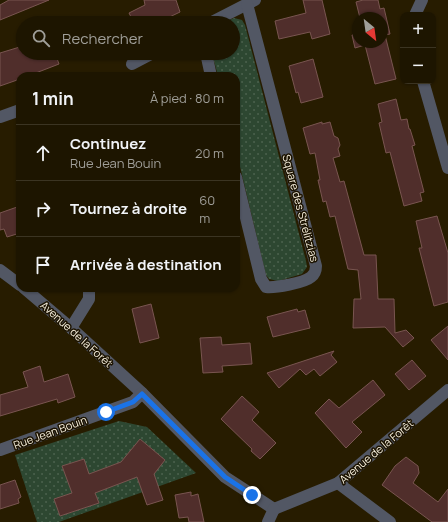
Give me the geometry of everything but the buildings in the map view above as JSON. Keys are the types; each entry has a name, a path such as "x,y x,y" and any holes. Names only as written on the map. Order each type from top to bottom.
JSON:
{"street":[{"path":"416,12 422,0"},
{"path":"224,16 251,2"},
{"name":"Square des Strélitzias","path":"240,192 261,279 266,286 274,288 310,278 315,273 316,266 251,2"},
{"path":"132,64 140,60"},
{"path":"208,60 211,72"},
{"path":"424,84 448,168"},
{"path":"0,116 16,111"},
{"path":"0,270 16,282"},
{"name":"Avenue de la Forêt","path":"29,292 71,328 142,394 225,477 274,510 338,483 448,390"},
{"path":"71,328 89,299 89,292"},
{"name":"Rue Jean Bouin","path":"0,450 131,403 142,394"},
{"path":"338,483 390,522"},
{"path":"268,522 274,510"}],"green space":[{"path":"240,20 242,20 245,25 306,261 307,267 302,274 278,281 269,279 266,275 240,167 240,72 217,72 214,60 240,60"},
{"path":"119,421 147,427 196,473 59,522 37,522 15,455"}],"route":[{"path":"106,412 133,402 142,394 225,477 252,495"}]}
